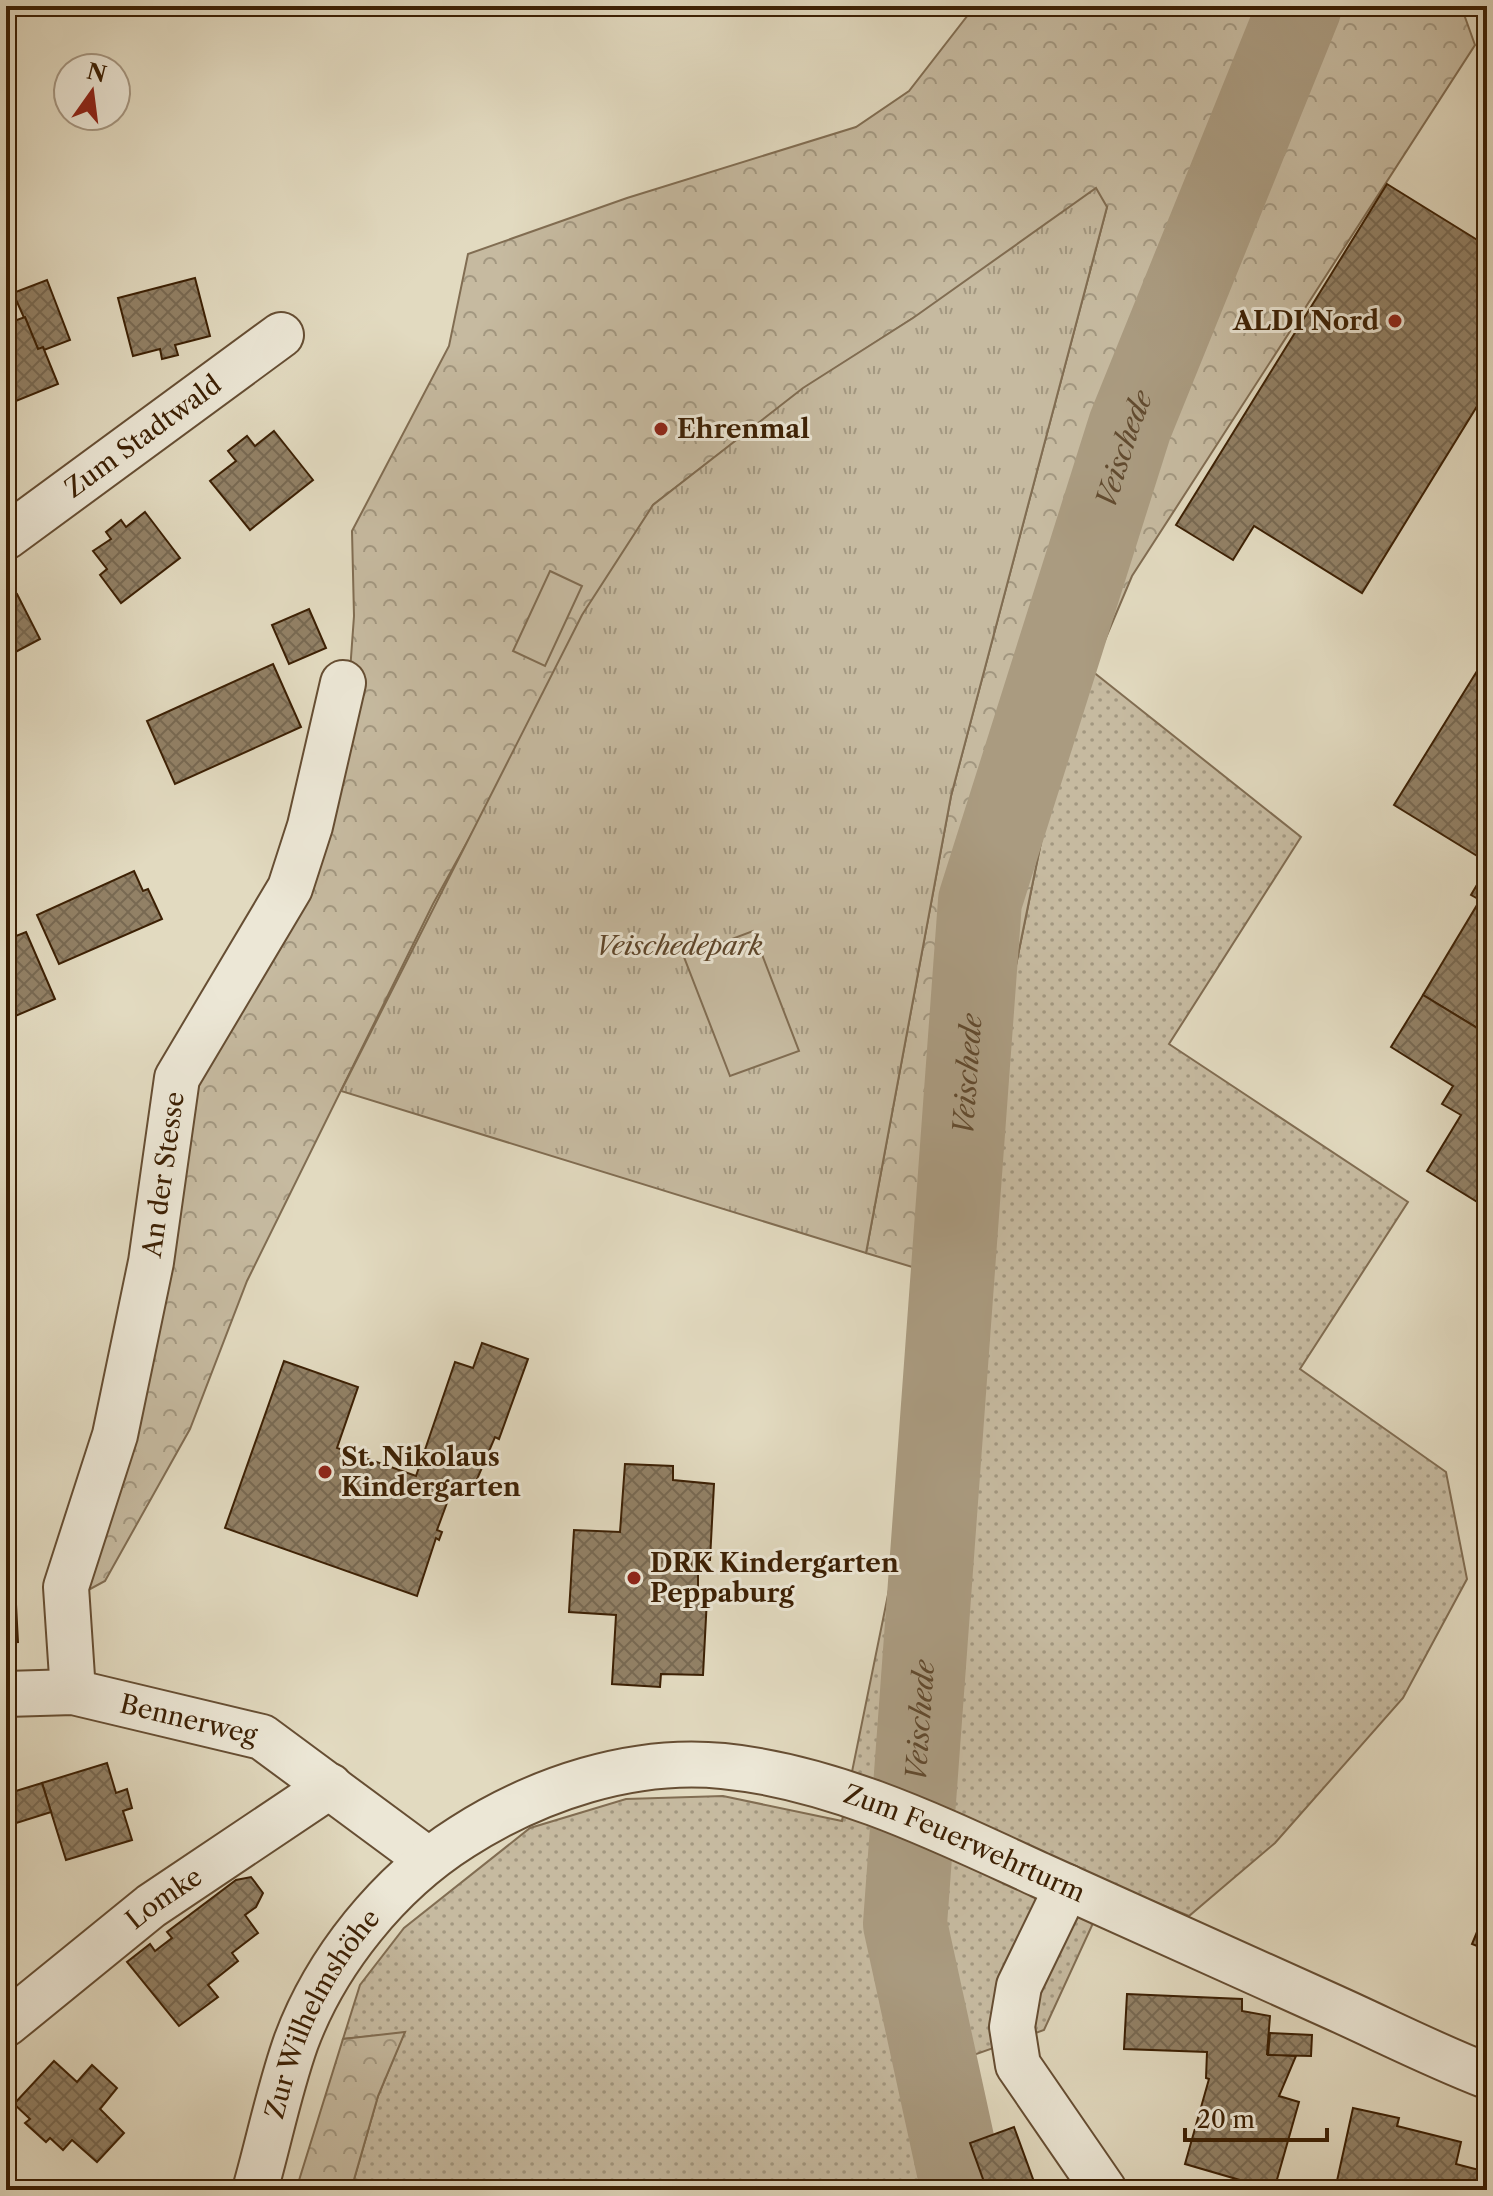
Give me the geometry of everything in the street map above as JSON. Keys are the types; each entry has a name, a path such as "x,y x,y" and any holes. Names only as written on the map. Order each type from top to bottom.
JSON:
{"street":[{"name":"Zum Stadtwald","path":"6,537 281,335"},
{"name":"An der Stesse","path":"73,1692 66,1587 115,1435 151,1262 177,1078 290,888 310,826 343,683"},
{"name":"Bennerweg","path":"6,1694 73,1692 262,1737 427,1859"},
{"name":"Zum Feuerwehrturm","path":"427,1859 499,1813 568,1785 619,1772 674,1765 720,1766 780,1775 844,1792 992,1853 1487,2076"},
{"name":"Lomke","path":"6,2024 151,1906 330,1786"},
{"name":"Zur Wilhelmshöhe","path":"255,2190 297,2041 321,1991 368,1921 427,1859"},
{"path":"1067,1887 1019,1986 1012,2027 1018,2065 1104,2190"}],"green space":[{"path":"975,6 1461,6 1475,45 1132,576 1061,744 952,1279 866,1253 951,796 1107,207 913,318 803,389 653,505 433,904 247,1281 190,1429 105,1581 81,1594 189,1084 348,699 354,616 352,531 449,346 468,254 627,198 856,127 909,91"},
{"name":"Veischedepark","path":"1096,188 1107,207 951,796 866,1253 341,1091 582,615 653,505 803,388 913,318"},
{"path":"550,571 582,586 545,666 513,651"},
{"path":"1092,671 1301,837 1169,1044 1408,1202 1300,1369 1446,1472 1467,1579 1403,1698 1275,1843 1189,1916 1111,1884 1044,2030 917,2075 944,2190 351,2190 378,2096 404,2033 343,2039 360,1985 404,1928 530,1828 626,1799 723,1796 842,1821 1061,744"},
{"path":"753,931 799,1051 730,1076 684,957"},
{"path":"405,2032 378,2096 351,2190 296,2190 343,2039"}],"building":[{"name":"ALDI Nord","path":"1387,184 1487,246 1487,397 1484,395 1362,593 1254,526 1233,560 1176,525"},
{"path":"195,278 210,336 175,345 178,355 162,359 160,349 133,356 118,298"},
{"path":"47,280 70,340 44,350 38,349 13,293"},
{"path":"25,317 38,349 43,347 58,384 6,405 6,324"},
{"path":"274,431 313,480 250,530 210,481 236,461 228,451 247,436 255,446"},
{"path":"145,512 180,558 121,603 100,575 107,569 93,551 111,539 106,532 121,520 126,527"},
{"path":"17,594 40,639 6,657 6,599"},
{"path":"309,609 326,648 289,664 272,625"},
{"path":"1487,655 1487,862 1394,805"},
{"path":"273,664 301,727 175,784 147,721"},
{"path":"1487,868 1487,1034 1423,995 1480,900 1471,895"},
{"path":"134,871 143,891 148,889 162,919 59,964 37,915"},
{"path":"26,932 55,999 6,1020 6,940"},
{"path":"1423,995 1487,1034 1487,1126 1478,1141 1487,1146 1487,1208 1427,1171 1461,1115 1442,1104 1453,1086 1391,1047"},
{"path":"1487,1126 1487,1146 1478,1141"},
{"name":"St. Nikolaus Kindergarten","path":"482,1343 528,1359 499,1439 495,1437 469,1498 451,1492 437,1530 442,1532 439,1540 436,1538 417,1596 225,1528 284,1361 358,1387 337,1448 416,1476 455,1362 473,1368"},
{"name":"DRK Kindergarten Peppaburg","path":"625,1464 673,1466 673,1480 714,1484 710,1560 693,1558 692,1568 698,1568 698,1589 691,1589 690,1599 707,1598 703,1675 661,1674 660,1687 612,1684 616,1615 569,1612 574,1530 620,1532"},
{"path":"6,1567 14,1567 18,1642 6,1643"},
{"path":"107,1763 116,1793 127,1789 132,1808 123,1811 132,1840 66,1860 42,1783"},
{"path":"42,1783 51,1812 7,1826 6,1794"},
{"path":"251,1877 263,1893 256,1907 245,1915 258,1933 232,1953 238,1961 208,1985 218,1997 179,2026 127,1962 150,1944 155,1951 172,1938 167,1932 236,1880"},
{"path":"1487,1908 1487,1950 1472,1944"},
{"path":"1127,1994 1242,1999 1242,2011 1270,2016 1267,2054 1296,2056 1279,2096 1299,2102 1274,2190 1185,2164 1209,2079 1206,2078 1207,2052 1124,2049"},
{"path":"1270,2033 1312,2035 1311,2056 1268,2055"},
{"path":"54,2061 77,2082 92,2065 117,2088 100,2109 124,2133 97,2162 72,2140 63,2150 50,2138 46,2142 25,2123 30,2119 14,2104"},
{"path":"1353,2108 1399,2118 1397,2126 1461,2142 1456,2164 1479,2170 1477,2181 1487,2184 1487,2190 1335,2190"},
{"path":"1014,2127 1037,2190 987,2190 970,2143"}],"waterway":[{"name":"Veischede","path":"963,2190 905,1924 980,901 1130,426 1300,6"}],"place":[{"name":"ALDI Nord","path":"1395,321"},
{"name":"Ehrenmal","path":"661,429"},
{"name":"St. Nikolaus Kindergarten","path":"325,1472"},
{"name":"DRK Kindergarten Peppaburg","path":"634,1578"}]}
